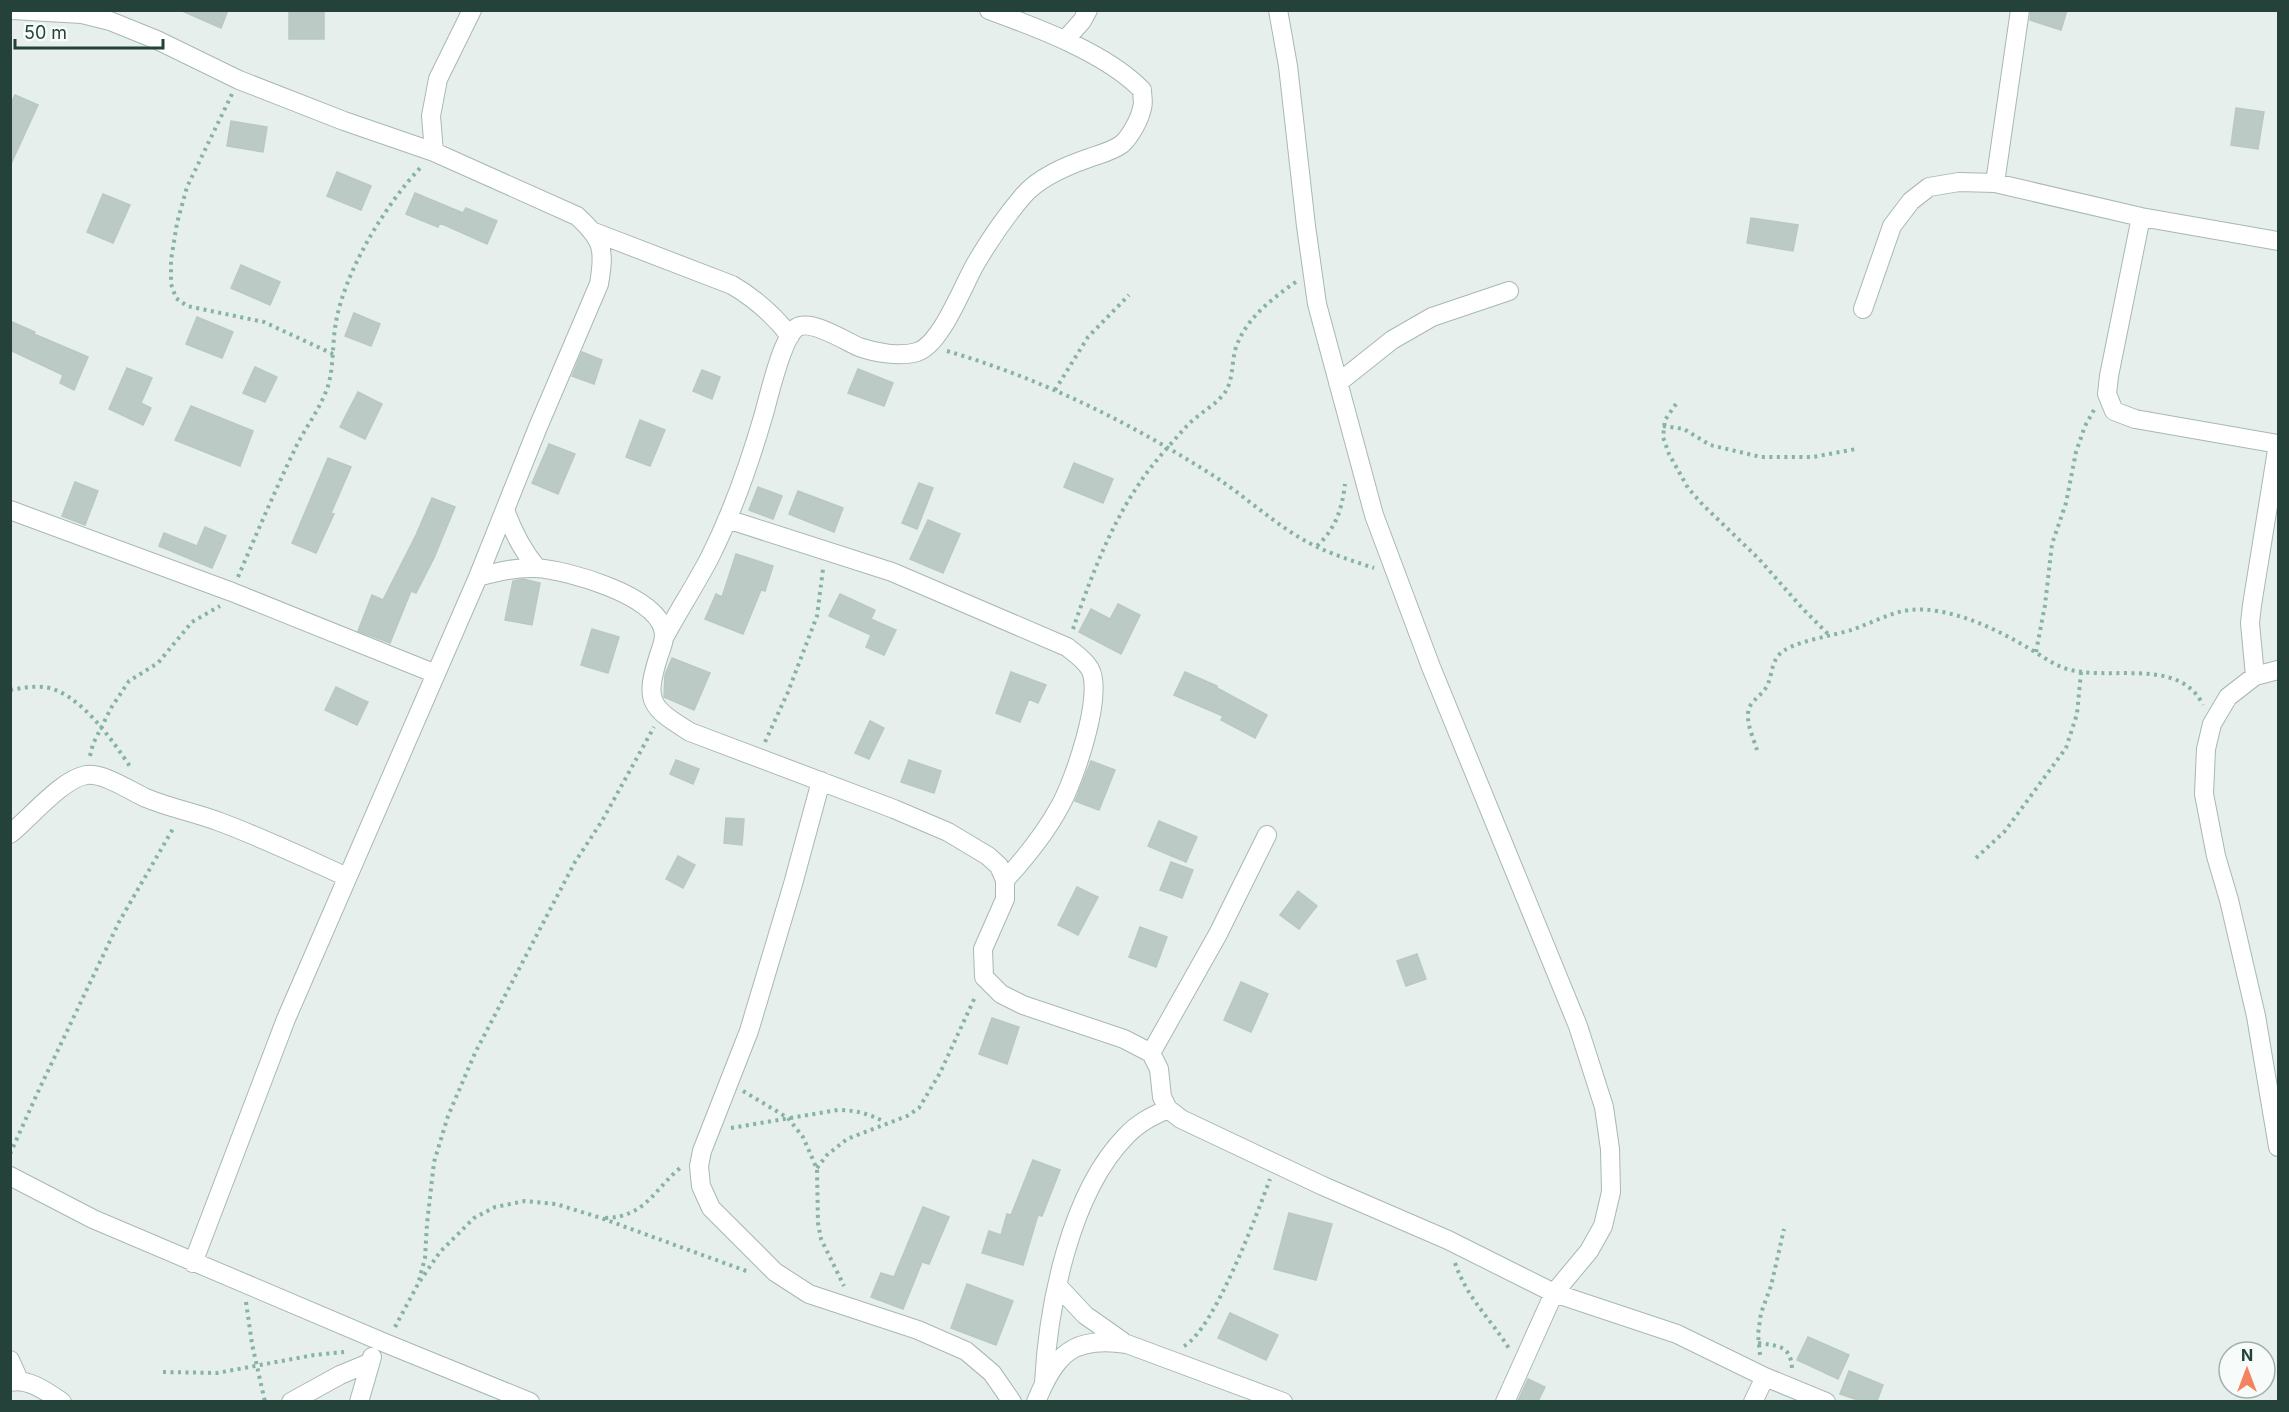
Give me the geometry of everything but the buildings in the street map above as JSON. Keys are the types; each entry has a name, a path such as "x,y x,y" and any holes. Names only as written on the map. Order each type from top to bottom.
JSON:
{"street":[{"path":"12,10 82,14 110,21 157,40 239,80 344,121 434,152 577,216 594,232 732,285 752,296 771,312 790,336"},
{"path":"434,152 432,116 438,79 472,10"},
{"path":"989,10 1065,40 1131,78 1142,90 1142,108 1124,143 1054,173 1028,190 998,227 975,264 951,312 929,345 919,352 884,353 860,347 815,327 804,325 796,328 782,352 753,450 727,519 710,557 665,636 651,691 654,704 661,714 690,732 820,780 948,832 988,856 999,866 1005,880 1005,899 983,949 984,977 1001,994 1023,1005 1124,1039 1151,1053 1159,1069 1162,1097 1168,1109 1181,1119 1448,1240 1554,1293 1602,1311 1648,1322 1765,1377 1826,1401"},
{"path":"1065,40 1082,21 1088,10"},
{"path":"1278,10 1288,66 1317,304 1374,515 1431,667 1578,1026 1604,1107 1610,1149 1611,1192 1603,1226 1589,1251 1554,1293 1505,1401"},
{"path":"1995,183 2020,10"},
{"path":"1863,309 1892,226 1911,201 1929,187 1959,182 1995,183 2141,217 2278,241"},
{"path":"2141,217 2109,376 2107,394 2114,411 2135,419 2278,444 2252,605 2251,642 2255,676"},
{"path":"194,1263 286,1018 478,577 599,284 604,259 594,232"},
{"path":"1338,383 1392,340 1432,317 1509,291"},
{"path":"10,510 232,592 436,674"},
{"path":"505,510 515,537 537,568"},
{"path":"727,519 892,572 1067,647 1080,656 1091,670 1094,688 1092,711 1082,751 1061,805 1033,849 1005,880"},
{"path":"478,577 518,568 537,568 573,574 614,588 653,613 663,627 665,636"},
{"path":"2278,670 2255,676 2228,698 2212,724 2206,749 2205,794 2216,856 2229,900 2256,1016 2278,1147"},
{"path":"10,834 57,791 73,780 87,775 105,778 147,798 219,822 347,877"},
{"path":"820,780 793,884 749,1031 705,1143 699,1166 701,1186 711,1208 775,1272 809,1294 918,1330 966,1351 992,1373 1012,1401"},
{"path":"1151,1053 1218,934 1267,835"},
{"path":"1044,1383 1049,1316 1073,1227 1094,1181 1125,1136 1146,1119 1168,1109"},
{"path":"10,1176 93,1219 244,1283 376,1353 530,1401"},
{"path":"1058,1286 1085,1315 1127,1344"},
{"path":"1036,1401 1055,1365 1067,1352 1084,1343 1106,1341 1127,1344 1283,1401"},
{"path":"291,1401 376,1353"},
{"path":"359,1401 376,1353"},
{"path":"10,1360 15,1381 44,1390 62,1401"},
{"path":"1752,1401 1765,1377"}],"path":[{"path":"239,80 187,187 177,223 171,260 171,284 176,298 187,306 264,322 333,354"},
{"path":"87,775 93,744 129,681 158,663 192,622 216,609 232,592 295,448 321,402 328,384 335,324 343,292 362,253 393,200 434,152"},
{"path":"1067,647 1083,599 1117,523 1138,484 1199,412 1214,403 1227,388 1236,348 1244,330 1262,308 1312,269"},
{"path":"1055,390 1088,337 1129,295"},
{"path":"929,345 1008,370 1106,414 1209,472 1260,511 1317,546 1397,576"},
{"path":"2036,652 2045,605 2052,544 2066,503 2076,452 2085,426 2107,394"},
{"path":"1676,404 1663,426 1663,438 1688,488 1831,636"},
{"path":"1663,426 1684,429 1710,445 1761,457 1813,457 1856,449"},
{"path":"1317,546 1328,536 1336,523 1342,504 1346,474"},
{"path":"757,756 788,692 817,616 822,592 824,550"},
{"path":"1757,750 1747,715 1750,705 1768,684 1774,661 1779,653 1904,610 1935,611 1967,619 2002,633 2066,669 2170,678 2187,686 2201,700 2212,724"},
{"path":"1976,858 2005,831 2066,748 2077,714 2081,672"},
{"path":"10,690 45,687 64,694 102,728 134,773 147,798"},
{"path":"418,1284 425,1258 434,1162 448,1116 475,1053 575,862 602,821 661,714"},
{"path":"10,1154 119,922 183,811"},
{"path":"817,1169 837,1146 886,1123 907,1116 919,1108 940,1073 984,977"},
{"path":"729,1084 788,1118 803,1137 817,1169 818,1223 821,1239 839,1280 860,1311"},
{"path":"601,1218 617,1218 639,1210 705,1143 742,1125 828,1111 855,1110 886,1123"},
{"path":"1158,1355 1175,1351 1188,1344 1198,1334 1230,1277 1276,1164"},
{"path":"163,1372 216,1373 314,1355 347,1352 376,1353 418,1284 440,1252 458,1232 474,1218 495,1207 525,1201 556,1204 601,1218 759,1276"},
{"path":"1765,1377 1758,1342 1761,1313 1771,1286 1784,1229"},
{"path":"1448,1240 1470,1296 1509,1348 1520,1369"},
{"path":"244,1283 248,1320 265,1401"},
{"path":"1758,1342 1785,1349 1790,1354 1792,1388"}]}
